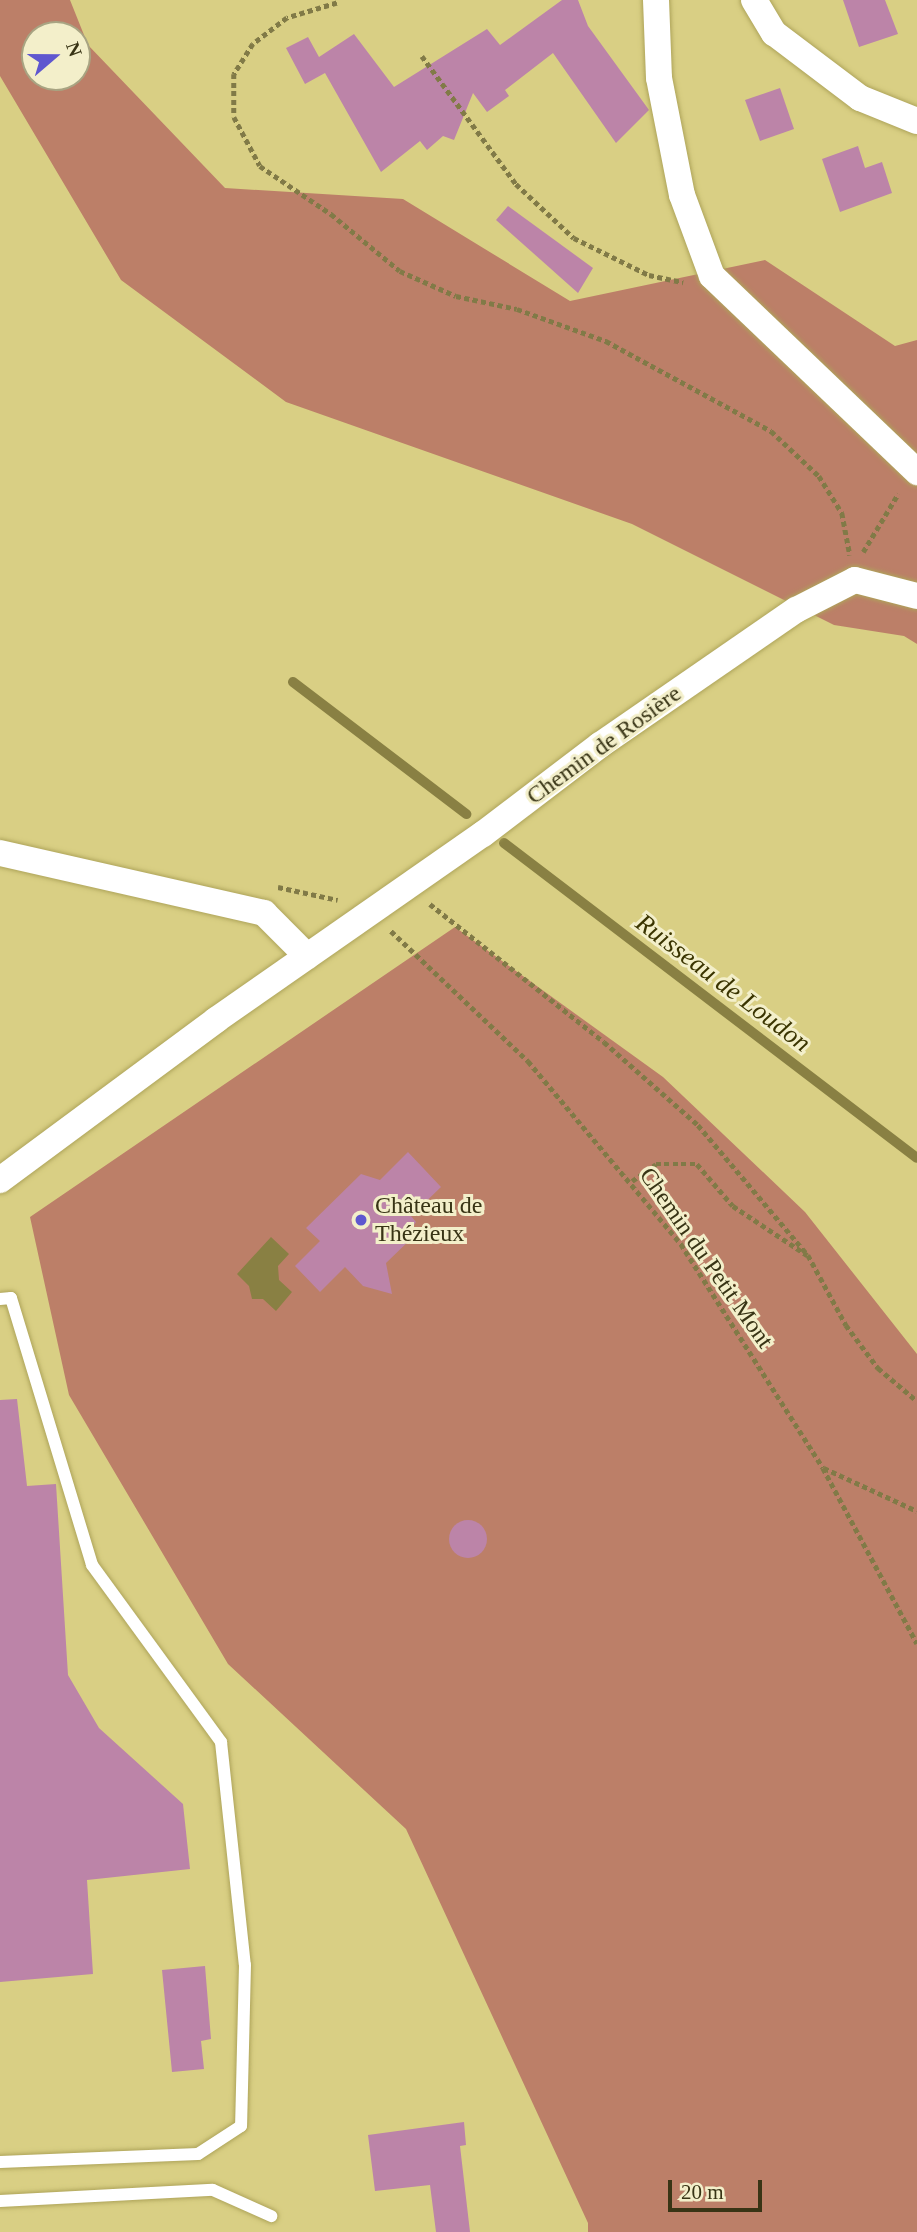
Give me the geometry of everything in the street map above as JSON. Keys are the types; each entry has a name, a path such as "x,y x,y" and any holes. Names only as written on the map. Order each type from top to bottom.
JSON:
{"street":[{"path":"656,0 659,78 682,194 712,276 916,472"},
{"path":"754,0 774,33 860,99 917,121"},
{"path":"855,580 917,596"},
{"name":"Chemin de Rosière","path":"0,1180 216,1020 408,887 600,745 784,618 855,580"},
{"path":"0,853 264,913 307,956"}],"lane":[{"path":"0,1299 11,1298 92,1565 221,1742 245,1965 241,2126 198,2154 0,2162"},
{"path":"0,2201 213,2190 271,2216"}],"path":[{"path":"337,3 287,18 253,44 234,74 234,117 260,166 331,214 400,271 456,296 517,309 606,341 771,431 819,476 842,513 855,580"},
{"path":"422,56 516,184 574,238 649,275 729,293"},
{"path":"855,580 865,544 916,472"},
{"path":"408,887 604,1042 698,1125 808,1255 854,1336 878,1368 917,1401"},
{"name":"Chemin du Petit Mont","path":"374,910 404,945 528,1061 632,1181 726,1309 823,1468 917,1643"},
{"path":"632,1181 656,1164 697,1164 733,1206 808,1255"},
{"path":"823,1468 917,1511"}],"shaded area":[{"path":"0,0 70,0 78,21 21,21 21,91 91,91 91,48 225,188 403,199 570,301 765,260 895,346 917,340 917,644 904,636 834,625 632,524 286,402 121,280 0,76"},
{"path":"455,927 663,1077 805,1212 917,1354 917,2232 588,2232 588,2223 406,1829 228,1664 69,1395 30,1217"},
{"path":"271,1237 289,1254 278,1266 279,1280 292,1292 276,1311 263,1299 252,1299 249,1286 237,1274"}],"building":[{"path":"562,0 578,0 588,26 649,110 616,143 553,53 505,90 509,96 487,112 473,93 454,140 443,136 427,150 420,141 381,172 325,73 305,84 286,48 308,37 319,57 354,34 394,87 487,29 500,45"},
{"path":"843,0 885,0 898,34 859,47"},
{"path":"780,88 794,129 760,141 745,100"},
{"path":"858,146 865,168 882,162 892,193 840,212 822,159"},
{"path":"508,206 593,268 578,293 496,220"},
{"name":"Château de Thézieux","path":"408,1152 441,1187 411,1216 416,1222 410,1231 415,1235 386,1263 392,1294 363,1286 345,1267 320,1292 295,1266 320,1241 306,1228 361,1174 380,1180"},
{"path":"17,1399 27,1486 56,1484 68,1675 99,1728 183,1804 190,1869 87,1880 93,1974 0,1982 0,1400"},
{"path":"468,1520 482,1525 487,1539 482,1553 468,1558 454,1553 449,1539 454,1525"},
{"path":"205,1966 211,2039 201,2041 204,2069 172,2072 162,1970"},
{"path":"464,2122 466,2145 460,2146 470,2232 436,2232 430,2185 375,2191 368,2135"}],"waterway":[{"name":"Ruisseau de Loudon","path":"293,682 466,814"},
{"name":"Ruisseau de Loudon","path":"504,843 917,1158"}],"place":[{"name":"Château de Thézieux","path":"361,1220"}]}
